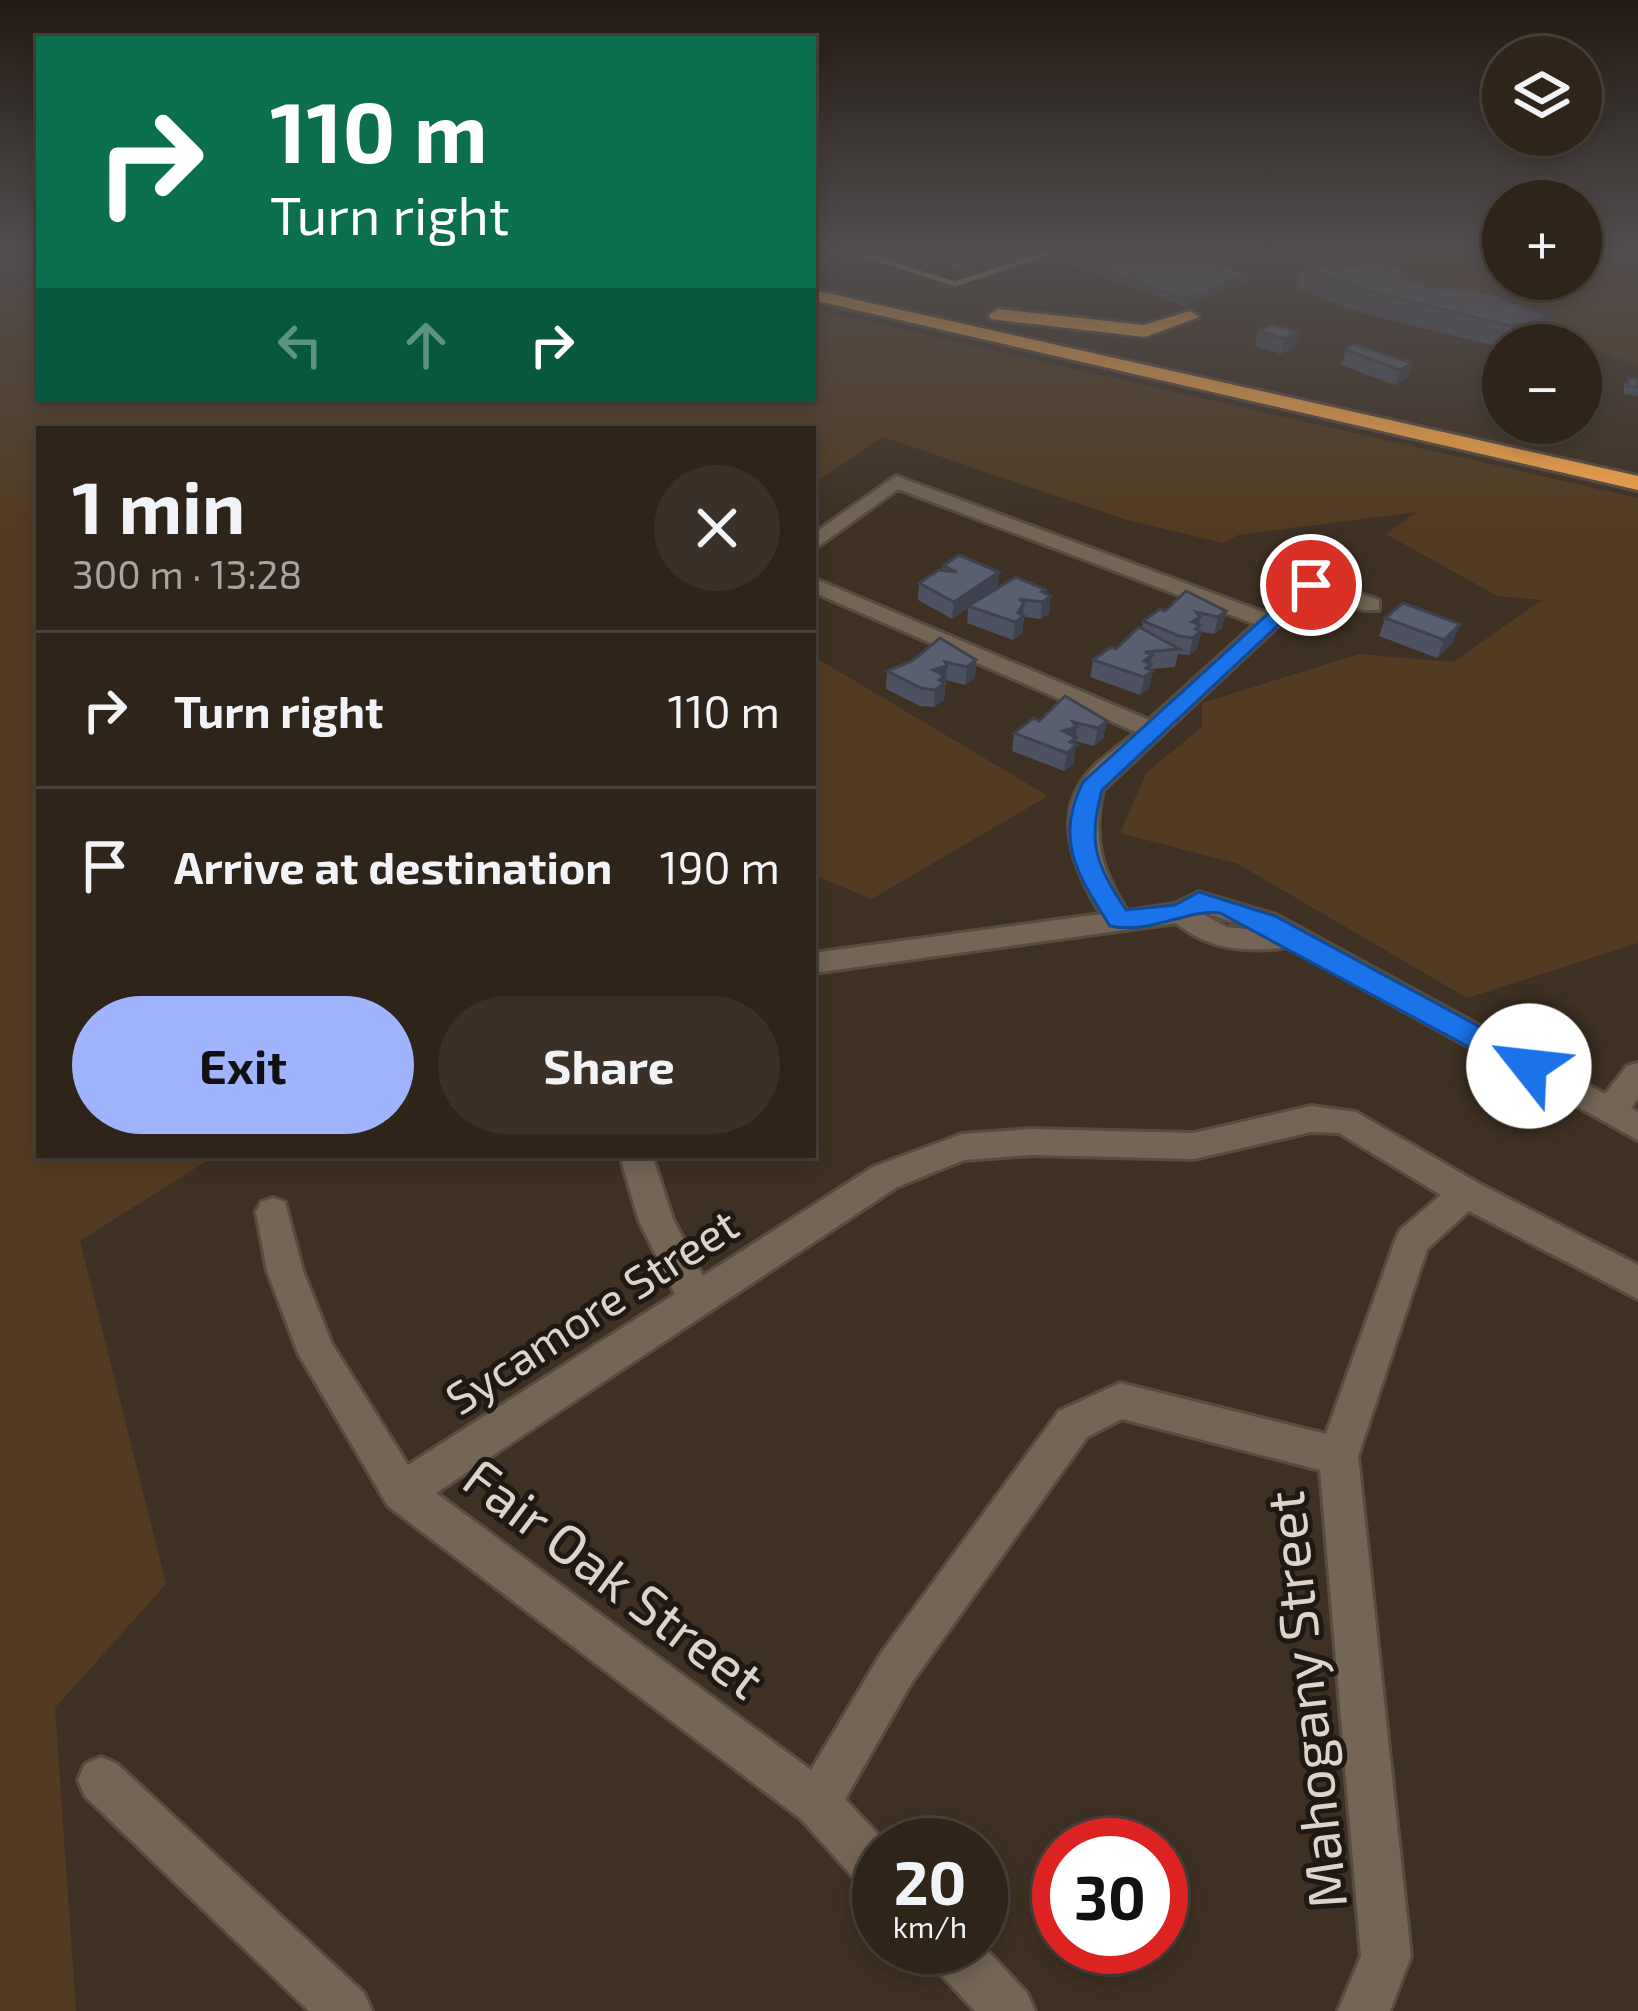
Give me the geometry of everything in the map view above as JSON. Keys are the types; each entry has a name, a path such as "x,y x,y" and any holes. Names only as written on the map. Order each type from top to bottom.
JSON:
{"highway":[{"path":"1014,341 1638,483"},
{"path":"1120,341 1180,349"}],"street":[{"path":"816,542 896,482 1270,622"},
{"path":"1119,920 1086,868 1081,824 1091,787 1331,566"},
{"path":"816,585 1152,730"},
{"path":"1311,585 1371,605"},
{"path":"816,963 1182,913 1201,930 1224,939 1286,937 1624,1119 1638,1075"},
{"name":"Sycamore Street","path":"402,1492 884,1177 962,1147 1030,1142 1194,1146 1311,1119 1345,1120 1466,1193 1638,1282"},
{"path":"639,1163 656,1221 695,1297"},
{"name":"Mahogany Street","path":"1364,2011 1386,1956 1338,1456 1412,1241 1466,1193"},
{"name":"Fair Oak Street","path":"273,1212 285,1270 317,1353 402,1492 817,1803 852,1841"},
{"path":"817,1803 897,1667 1073,1424 1120,1402 1338,1456"},
{"path":"101,1780 346,2011"},
{"path":"975,1974 1009,2011"}],"shaded area":[{"path":"0,341 36,341 36,402 816,402 816,341 952,341 1638,498 1638,943 1467,998 1238,864 1120,833 1146,773 1202,727 1202,703 1359,654 1453,662 1542,600 1497,596 1386,534 1417,512 1238,535 1223,543 1127,520 883,437 816,482 816,426 36,426 36,1158 211,1158 80,1241 166,1584 55,1708 76,2011 0,2011"},
{"path":"1602,341 1638,341 1638,366 1602,352"},
{"path":"816,658 1048,796 872,899 816,876"}],"building":[{"path":"1353,344 1412,363 1400,370 1346,350"},
{"path":"959,555 999,572 954,602 919,583 939,570 957,572 943,566"},
{"path":"1016,577 1051,596 1043,602 1019,599 1024,602 1018,613 1024,616 1015,622 968,606"},
{"path":"1186,591 1226,611 1218,617 1196,612 1200,617 1192,622 1201,631 1193,638 1143,621 1160,609 1165,611"},
{"path":"1403,603 1460,624 1444,640 1385,618"},
{"path":"1139,627 1179,649 1145,652 1152,655 1144,661 1151,664 1146,668 1153,671 1144,677 1093,660 1111,647 1116,649"},
{"path":"940,638 976,660 967,667 945,662 947,666 933,670 945,676 939,680 945,683 935,690 887,671 912,661"},
{"path":"1065,696 1107,721 1098,728 1073,722 1077,727 1063,731 1076,738 1070,742 1077,745 1067,753 1014,733 1034,718 1039,721"}],"route":[{"path":"1311,585 1091,787 1081,824 1086,868 1119,920 1182,913 1199,901 1226,905 1342,962 1529,1066"}]}
